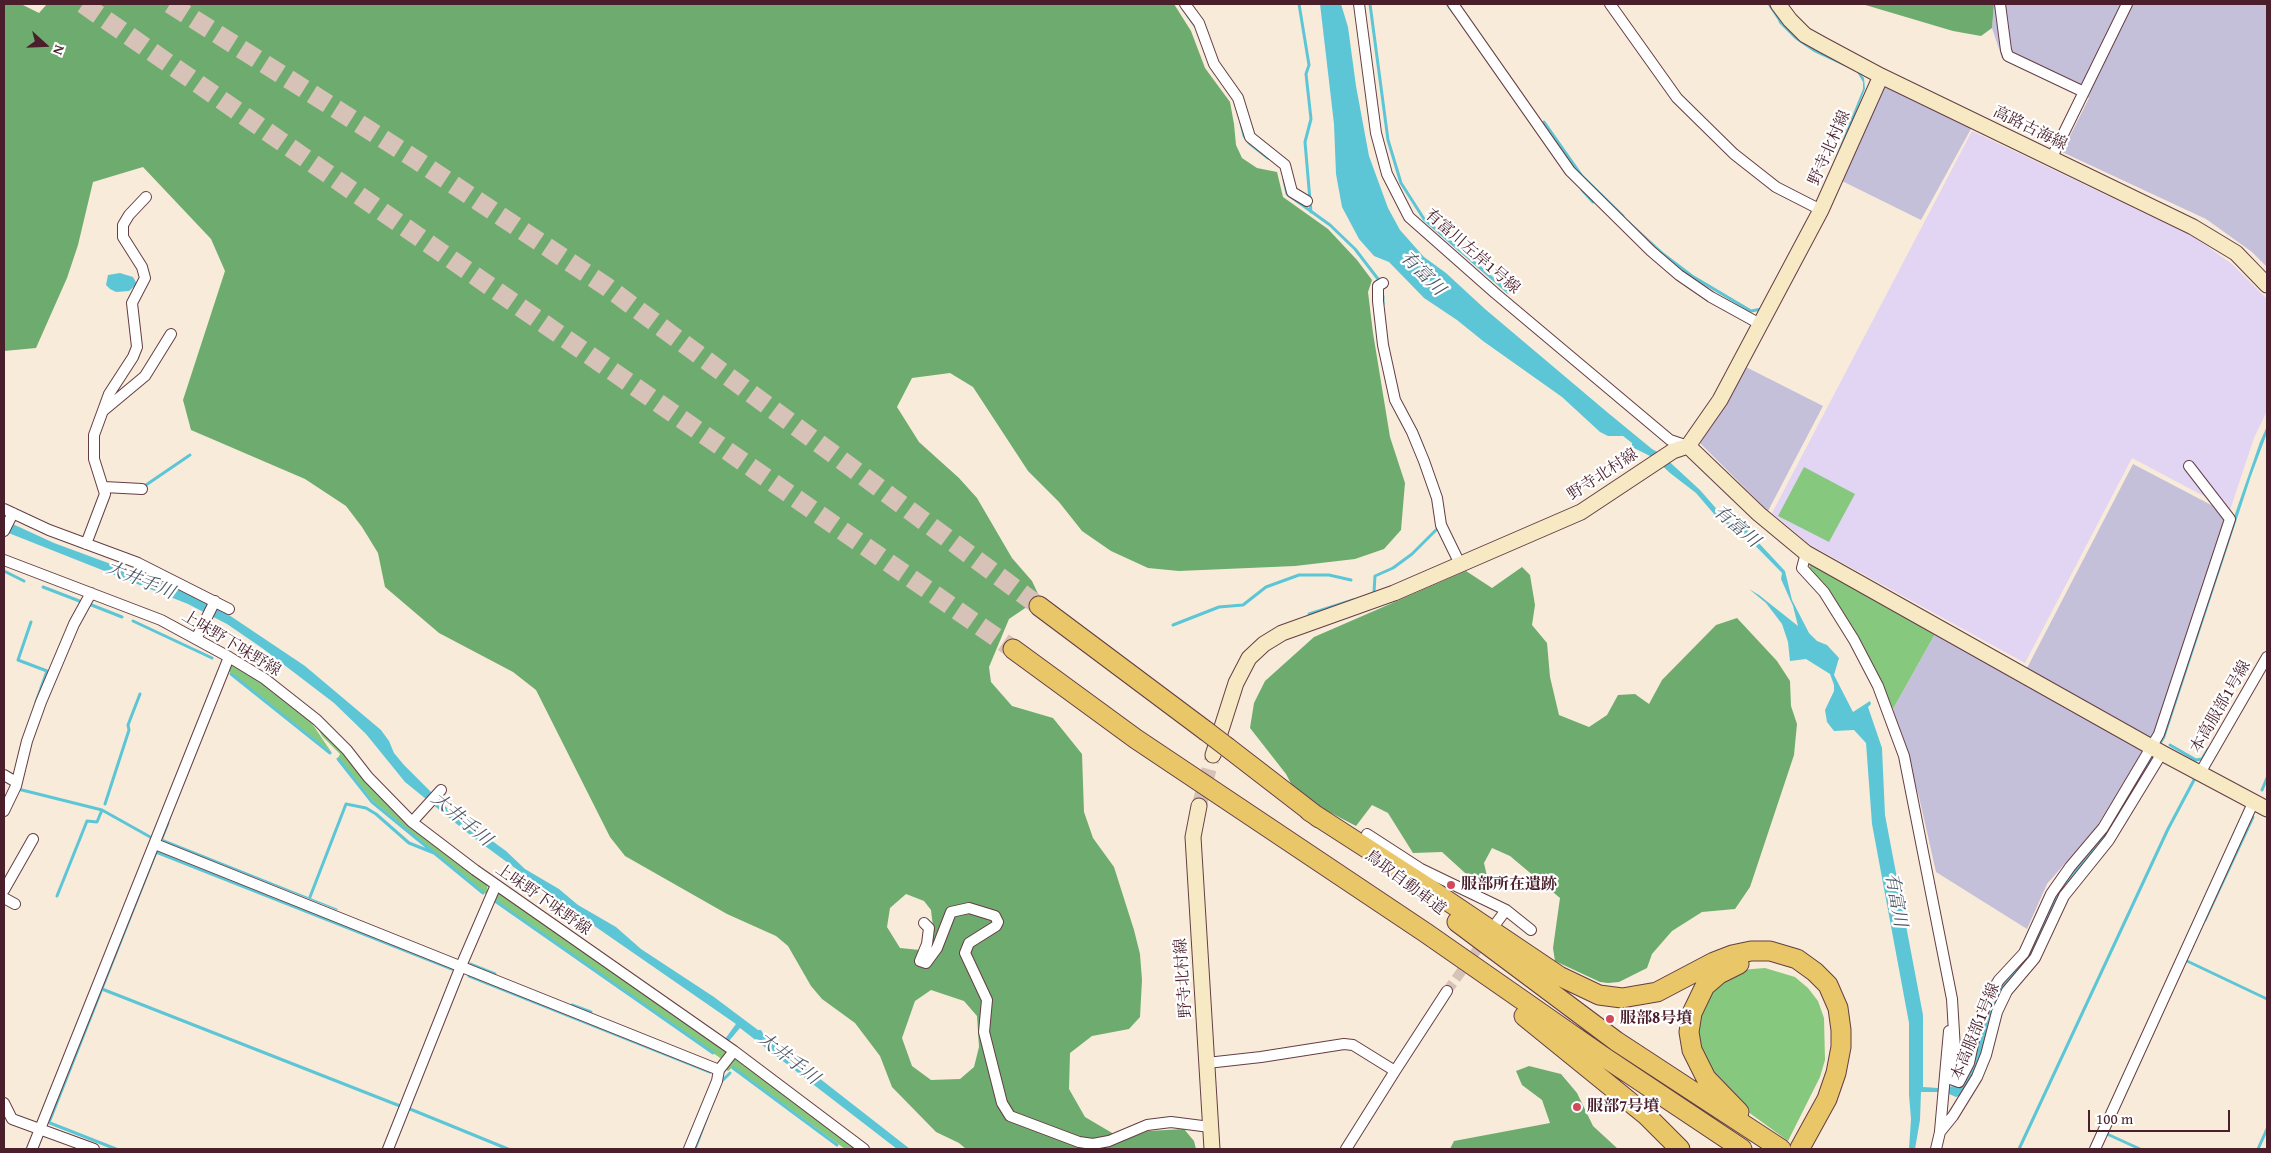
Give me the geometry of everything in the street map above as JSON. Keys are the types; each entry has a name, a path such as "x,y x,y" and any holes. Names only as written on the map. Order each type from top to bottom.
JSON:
{"highway":[{"name":"鳥取自動車道","path":"1039,606 1206,731 1220,751 1309,811 1616,1041 1788,1148"},
{"name":"鳥取自動車道","path":"1013,649 1136,739 1426,933 1742,1149"},
{"path":"1309,811 1559,976 1599,995 1622,998 1657,992 1714,962 1732,955 1751,951 1770,951 1797,959 1815,972 1828,985 1838,1008 1841,1046 1836,1073 1827,1098 1788,1148"},
{"path":"1426,933 1450,962 1515,1009 1617,1090 1646,1115 1680,1149"},
{"path":"1752,961 1770,961 1790,967 1805,976 1815,985 1829,1011 1832,1044 1828,1066 1814,1105 1788,1148 1748,1120 1715,1088 1696,1061 1690,1041 1692,1013 1705,986 1732,966 1752,961"}],"street":[{"path":"1185,4 1199,23 1214,64 1242,104 1250,137 1286,165 1292,192 1307,201"},
{"name":"有富川左岸1号線","path":"1359,4 1376,133 1387,174 1409,217 1670,440 1688,446"},
{"path":"1453,4 1570,171 1637,238 1679,275 1711,297 1760,324"},
{"path":"1610,4 1677,98 1734,154 1776,187 1821,210"},
{"name":"高路古海線","path":"1778,4 1805,35 1881,76 2193,227 2236,253 2267,285"},
{"path":"2000,4 2008,56 2084,92"},
{"path":"2051,159 2127,4"},
{"name":"野寺北村線","path":"1220,751 1236,682 1249,658 1264,644 1282,633 1394,593 1581,512 1673,451 1688,446 1720,400 1821,210 1881,76"},
{"path":"86,544 105,494 93,452 94,438 108,394 133,358 137,347 132,303 145,278 142,267 122,232 123,225 129,215 146,197"},
{"path":"1383,283 1378,286 1378,300 1383,345 1395,400 1412,432 1424,461 1436,498 1442,525 1460,564"},
{"path":"102,411 145,376 171,334"},
{"path":"1688,446 1760,514 1806,553 2157,750 2267,809"},
{"path":"1948,1078 1959,1082 1969,1063 1976,1030 1989,996 1999,980 2024,953 2051,894 2070,867 2103,828 2157,750 2158,734 2230,519 2189,466"},
{"path":"104,487 142,489"},
{"path":"4,530 9,513 138,563 229,609"},
{"path":"1806,553 1802,568 1824,592 1854,640 1878,686 1904,756 1952,1002 1948,1078 1940,1132"},
{"name":"上味野下味野線","path":"4,560 161,620 197,636 292,698 347,750 374,784 496,885 734,1050 864,1149"},
{"path":"4,811 16,782 27,741 41,702 74,624 92,593"},
{"path":"197,636 215,602"},
{"path":"32,1149 230,657"},
{"name":"本高服部1号線","path":"2200,773 2267,657"},
{"name":"本高服部1号線","path":"1936,1149 1940,1132 1953,1116 1977,1077 1986,1055 1997,1012 2007,990 2035,958 2064,896 2109,840 2157,750"},
{"path":"4,775 16,782"},
{"path":"415,818 441,790"},
{"path":"2095,1149 2253,802"},
{"name":"野寺北村線","path":"1199,806 1192,837 1212,1149"},
{"path":"1367,834 1421,869 1506,910 1531,930"},
{"path":"4,890 33,839"},
{"path":"155,844 719,1070"},
{"path":"388,1149 461,966 496,885"},
{"path":"4,898 15,904"},
{"path":"924,923 929,928 927,944 920,961 926,963 937,948 951,912 969,908 995,916 998,922 996,926 969,943 965,953 987,1000 984,1032 1002,1103 1010,1116 1079,1142 1093,1144 1109,1141 1147,1125 1171,1122 1210,1127"},
{"path":"1497,922 1506,910"},
{"path":"1346,1149 1394,1071 1447,991"},
{"path":"1207,1063 1344,1044 1352,1045 1394,1071"},
{"path":"689,1149 717,1081 719,1070 734,1050"},
{"path":"4,1103 12,1119 94,1149"}],"shaded area":[{"path":"1994,4 2267,4 2267,267 2252,252 2206,219 2062,152 2089,98 2002,58 1992,28"},
{"path":"1884,84 1972,127 1921,220 1840,180"},
{"path":"1972,131 2194,237 2232,264 2267,299 2267,411 2254,438 2230,510 2132,458 2025,663 1810,545 1772,513"},
{"path":"1744,366 1823,406 1768,511 1700,443"},
{"path":"2133,464 2215,507 2226,518 2153,741 2027,668"},
{"path":"1935,634 2143,750 2097,826 2047,884 2027,929 1936,872 1919,797 1893,709"}],"green space":[{"path":"4,4 21,4 39,13 47,4 1174,4 1191,31 1205,68 1230,102 1236,145 1242,158 1257,168 1277,172 1283,197 1328,229 1357,260 1372,280 1368,292 1373,333 1390,437 1405,483 1401,530 1384,549 1355,559 1295,566 1179,571 1148,568 1111,551 1082,531 1059,502 1028,471 973,387 950,373 912,378 897,407 919,442 959,478 977,498 1012,558 1032,581 1040,598 1009,619 989,667 991,682 1012,706 1053,718 1082,754 1084,812 1093,838 1114,867 1134,930 1140,954 1142,980 1140,1017 1129,1029 1092,1036 1070,1053 1069,1089 1085,1117 1124,1140 1148,1131 1184,1129 1194,1141 1196,1149 966,1149 959,1143 936,1132 892,1087 880,1056 855,1023 822,999 811,986 788,946 776,936 727,914 625,856 610,837 536,690 513,672 439,633 385,587 378,553 346,506 305,479 191,430 183,400 225,271 211,239 143,167 93,182 78,245 67,278 36,348 4,351","holes":["906,894 924,901 931,910 933,927 920,950 900,948 887,927 890,908","931,990 964,1001 977,1016 979,1047 974,1067 960,1079 931,1080 912,1066 902,1038 915,1001"]},
{"path":"1862,4 1994,4 1992,28 1981,36 1953,31"},
{"path":"1804,467 1855,494 1829,542 1778,516"},
{"path":"1810,562 1935,634 1893,709 1853,631 1809,570"},
{"path":"1522,567 1530,575 1535,605 1532,625 1547,643 1550,677 1559,715 1589,727 1607,715 1618,695 1635,694 1649,704 1662,680 1716,625 1737,618 1777,661 1790,681 1791,706 1797,724 1794,755 1750,887 1735,909 1702,912 1672,931 1652,954 1647,968 1619,982 1600,982 1555,961 1553,948 1560,898 1510,856 1492,848 1484,863 1488,881 1475,882 1442,852 1413,853 1388,813 1372,805 1356,826 1297,795 1286,774 1250,728 1254,703 1265,681 1314,637 1466,571 1492,588"},
{"path":"230,664 236,664 250,672 309,719 332,753 227,670"},
{"path":"316,725 332,738 383,799 487,883 488,896 373,801 338,758 340,754 322,736"},
{"path":"499,892 728,1051 723,1060 491,897"},
{"path":"1765,968 1795,977 1808,988 1818,1001 1824,1018 1825,1060 1820,1077 1788,1141 1751,1114 1727,1092 1708,1070 1696,1042 1696,1024 1706,996 1739,970"},
{"path":"732,1056 738,1057 857,1149 845,1149 733,1067 728,1071 724,1068"},
{"path":"1529,1066 1561,1074 1577,1093 1593,1126 1618,1149 1450,1149 1454,1141 1550,1123 1542,1100 1522,1085 1516,1071"}],"water":[{"name":"有富川","path":"1320,4 1341,4 1348,27 1356,86 1369,156 1388,208 1400,230 1424,257 1446,273 1485,309 1607,412 1652,449 1661,454 1700,490 1728,522 1743,526 1785,571 1792,600 1809,633 1817,641 1827,645 1839,658 1834,675 1853,712 1870,701 1871,704 1868,707 1882,748 1885,815 1923,1015 1923,1087 1938,1088 1938,1092 1921,1092 1920,1120 1915,1149 1909,1149 1911,1119 1909,1023 1872,824 1866,743 1854,730 1834,731 1827,722 1825,710 1834,691 1830,674 1806,659 1790,661 1788,642 1782,624 1766,603 1749,589 1798,626 1793,606 1781,579 1782,573 1740,530 1720,521 1696,493 1654,458 1632,447 1632,443 1623,436 1608,436 1600,432 1562,397 1424,298 1389,262 1374,256 1359,239 1342,207 1336,174 1334,124"},
{"path":"1778,18 1796,37 1815,50 1858,71 1864,78 1865,89 1821,199 1819,198 1863,89 1863,82 1857,72 1814,52 1795,39 1779,23"},
{"path":"120,273 133,277 137,284 129,291 116,292 110,289 106,285 108,275"},
{"path":"2267,426 2267,433 2251,476 2165,738 2034,954 2013,977 1982,1059 1962,1095 1956,1097 1947,1093 1948,1087 1960,1085 1988,1004 2053,896 2152,753"},
{"name":"大井手川","path":"4,520 54,543 176,588 229,615 305,666 381,730 389,741 394,753 404,765 447,808 506,851 525,869 559,889 578,905 616,927 641,949 714,997 758,1030 761,1030 764,1035 910,1149 897,1149 740,1028 729,1041 725,1039 736,1024 593,925 474,838 405,782 366,734 334,703 262,648 227,624 188,604 6,532 4,531"},
{"path":"163,839 338,909 162,841"}],"waterway":[{"path":"1299,4 1309,65 1306,74 1311,119 1305,142 1311,212"},
{"path":"1370,4 1388,140 1401,183 1424,219 1508,292"},
{"path":"1447,4 1454,13"},
{"path":"1769,4 1781,22"},
{"path":"1183,9 1195,26"},
{"path":"1544,122 1582,176 1623,216"},
{"path":"1241,123 1244,136 1249,143 1268,158"},
{"path":"1284,180 1287,194 1330,225 1355,249 1378,279"},
{"path":"1582,190 1593,202"},
{"path":"1627,221 1663,254 1692,276 1751,311 1762,309"},
{"path":"1383,296 1383,304"},
{"path":"1416,430 1423,447"},
{"path":"143,487 190,455"},
{"path":"1374,592 1375,576 1393,568 1412,554 1438,528"},
{"path":"4,571 24,581"},
{"path":"1173,625 1219,607 1243,605 1266,587 1299,575 1329,575 1351,580"},
{"path":"43,587 82,602"},
{"path":"1309,614 1353,600"},
{"path":"89,604 122,617"},
{"path":"133,621 212,658"},
{"path":"31,622 18,660 47,671 36,702"},
{"path":"231,674 330,753"},
{"path":"105,804 129,730 128,725 140,694"},
{"path":"2170,745 2196,760 2202,759 2208,749"},
{"path":"338,759 372,802 483,893"},
{"path":"2262,790 2267,778"},
{"path":"2019,1149 2168,829 2194,780"},
{"path":"18,789 102,810 152,838"},
{"path":"310,897 346,804 366,808 376,814 409,843 434,853"},
{"path":"57,896 87,821 97,822 102,810"},
{"path":"2205,920 2253,817"},
{"path":"162,838 168,823"},
{"path":"50,1120 156,852 452,969"},
{"path":"495,901 713,1053"},
{"path":"2187,961 2267,999"},
{"path":"470,964 495,974"},
{"path":"469,976 710,1072"},
{"path":"102,989 400,1106"},
{"path":"572,1005 591,1012"},
{"path":"733,1068 837,1145"},
{"path":"722,1081 730,1073"},
{"path":"410,1109 508,1149"},
{"path":"695,1149 707,1117"},
{"path":"50,1123 116,1149"},
{"path":"2258,1149 2267,1129"},
{"path":"2107,1134 2140,1149"}],"tunnel":[{"path":"83,4 1013,649"},
{"path":"170,4 418,161 607,287 1039,606"},
{"path":"1199,806 1213,755"},
{"path":"1447,991 1485,939"}],"place":[{"name":"服部所在遺跡","path":"1451,885"},
{"name":"服部8号墳","path":"1610,1019"},
{"name":"服部7号墳","path":"1577,1107"}]}
